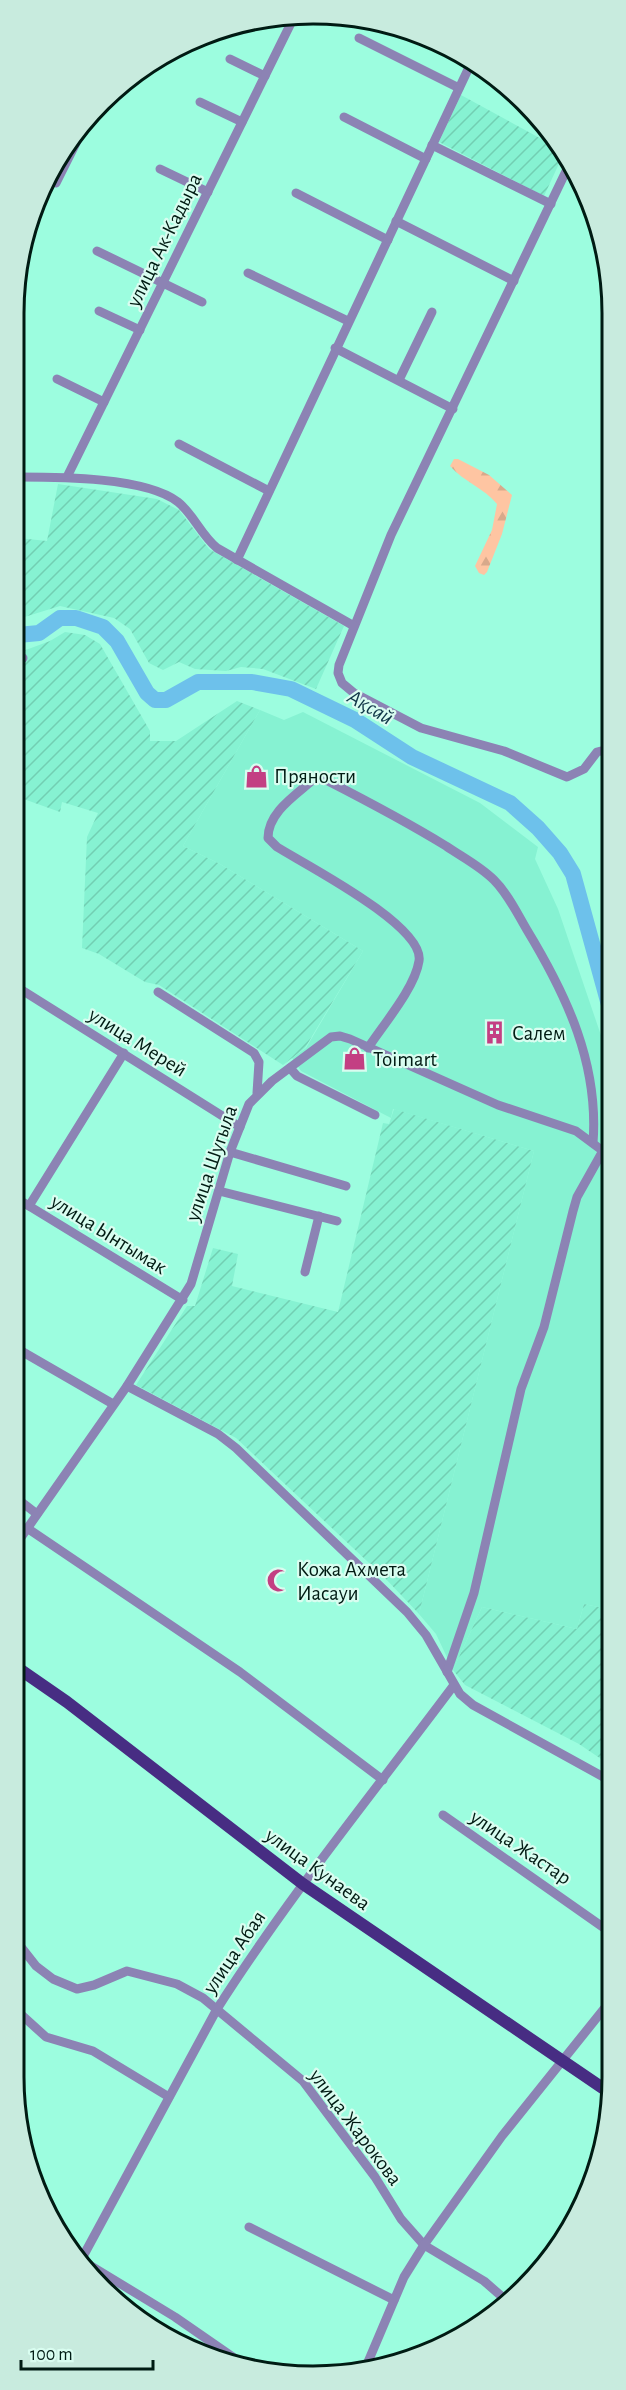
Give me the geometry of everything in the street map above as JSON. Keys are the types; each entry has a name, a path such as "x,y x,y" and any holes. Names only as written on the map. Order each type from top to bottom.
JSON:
{"main road":[{"name":"улица Кунаева","path":"24,1672 67,1702 303,1884 601,2087"}],"street":[{"name":"улица Ак-Кадыра","path":"67,477 290,25"},
{"path":"359,38 459,88"},
{"path":"230,59 265,76"},
{"path":"237,560 468,69"},
{"path":"200,102 242,122"},
{"path":"344,117 426,159"},
{"path":"432,145 551,204"},
{"path":"56,183 66,163"},
{"path":"160,169 208,192"},
{"path":"565,173 391,536 339,665 342,683 354,693 421,728 504,751 567,777 584,769 597,752 602,751"},
{"path":"296,193 388,240"},
{"path":"396,221 514,281"},
{"path":"97,251 202,302"},
{"path":"248,273 348,321"},
{"path":"99,311 140,330"},
{"path":"399,380 432,312"},
{"path":"335,348 453,409"},
{"path":"57,379 104,402"},
{"path":"179,444 270,491"},
{"path":"24,477 67,477 132,486 175,500 184,507 207,540 237,560 354,626"},
{"path":"368,1048 414,977 420,960 418,946 407,931 374,906 277,847 268,838 268,829 273,817 314,779 326,780 403,819 475,864 503,890 534,942 582,1042 596,1110 594,1143"},
{"name":"улица Мерей","path":"24,991 240,1127"},
{"path":"158,992 254,1053 259,1062 257,1093"},
{"name":"улица Шугыла","path":"24,1532 127,1386 183,1300 191,1284 230,1152 249,1104 257,1093 331,1037 340,1036 498,1105 576,1131 594,1143 601,1155"},
{"path":"29,1206 124,1053"},
{"path":"290,1068 297,1076 375,1115"},
{"path":"230,1152 346,1186"},
{"path":"447,1672 474,1593 521,1389 544,1327 577,1197 601,1155"},
{"path":"219,1191 337,1221"},
{"name":"улица Ынтымак","path":"24,1203 183,1300"},
{"path":"305,1272 319,1216"},
{"path":"24,1353 113,1404"},
{"path":"127,1386 218,1434 236,1448 407,1612 426,1635 460,1694 473,1705 602,1776"},
{"path":"24,1504 37,1514"},
{"path":"27,1528 240,1672 383,1780"},
{"name":"улица Абая","path":"84,2253 217,2009 303,1884 454,1685"},
{"name":"улица Жастар","path":"443,1815 602,1926"},
{"name":"улица Жарокова","path":"24,1951 36,1966 65,1985 77,1989 94,1985 127,1971 177,1984 217,2009 303,2081 375,2177 401,2219 424,2245 484,2281 501,2296"},
{"path":"369,2360 394,2300 424,2245 502,2136 602,2011"},
{"path":"24,2017 46,2037 93,2051 169,2097"},
{"path":"249,2227 394,2300"},
{"path":"100,2272 175,2317 227,2353"}],"shaded area":[{"path":"461,95 545,141 560,162 544,196 439,142"},
{"path":"58,484 157,499 179,510 209,549 344,626 316,689 263,669 241,667 226,671 195,669 179,662 163,670 149,663 130,629 114,618 60,606 24,617 24,539 47,541"},
{"path":"65,632 85,635 100,644 150,731 150,741 176,741 237,701 260,710 183,846 220,864 363,951 305,1048 283,1065 159,985 145,982 99,954 82,948 87,837 98,813 62,802 60,812 24,799 24,651 50,641"},
{"path":"260,710 284,720 303,712 480,803 538,847 535,859 558,909 602,1038 602,1608 584,1604 577,1629 482,1607 453,1670 436,1634 419,1614 534,1151 393,1109 391,1118 301,1071 292,1058 306,1048 363,951 220,864 183,846"},
{"path":"394,1109 534,1151 419,1614 385,1578 236,1438 136,1385 187,1306 195,1306 213,1248 238,1254 232,1286 338,1312 383,1123 389,1124"},
{"path":"584,1604 602,1608 602,1760 579,1744 465,1685 453,1670 482,1607 577,1629"}],"green space":[{"path":"454,459 489,475 512,495 502,534 484,575 479,573 475,566 492,530 497,504 450,466"}],"waterway":[{"name":"Ақсай","path":"24,634 39,633 60,618 76,618 103,627 117,641 147,693 155,700 166,700 198,682 252,682 291,689 355,720 412,757 510,803 538,828 560,853 573,874 602,980"}],"place":[{"name":"Пряности","path":"256,776"},
{"name":"Салем","path":"494,1033"},
{"name":"Toimart","path":"355,1059"},
{"name":"Кожа Ахмета Иасауи","path":"279,1581"}]}
